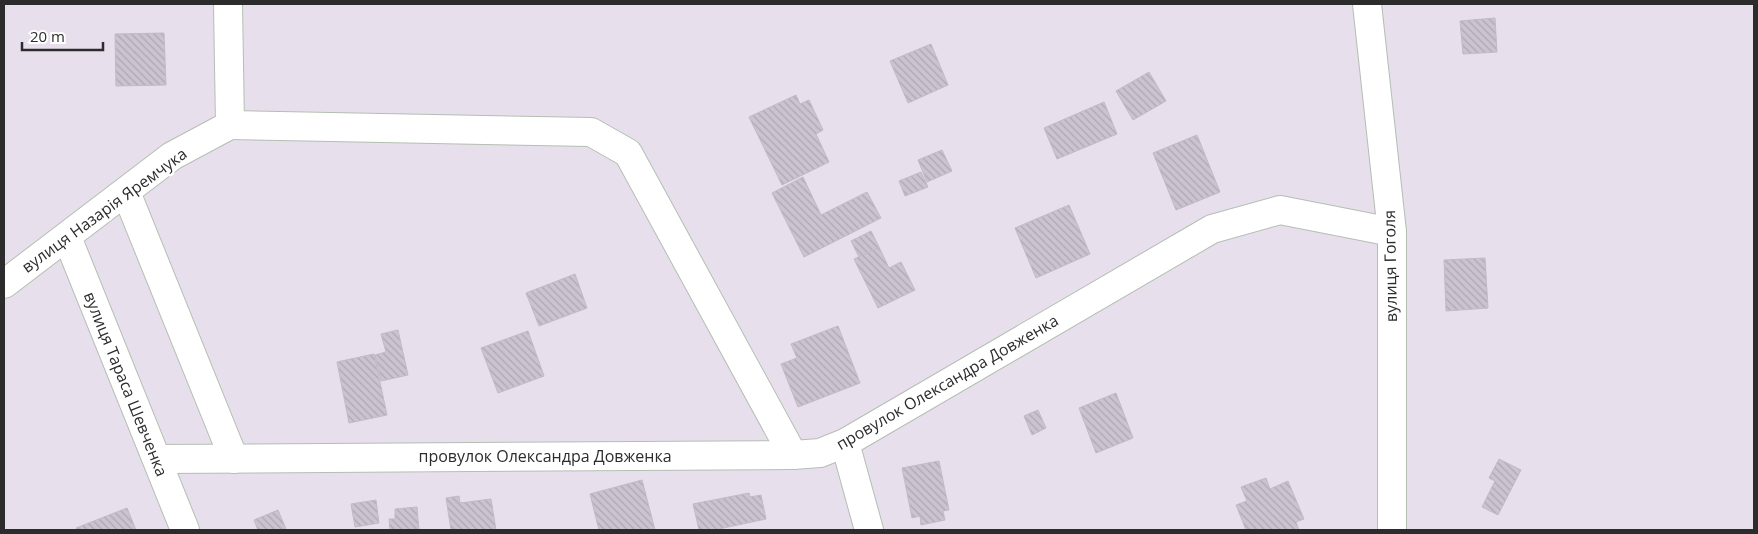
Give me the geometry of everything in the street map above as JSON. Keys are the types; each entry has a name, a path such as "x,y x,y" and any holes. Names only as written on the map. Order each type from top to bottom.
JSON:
{"street":[{"path":"228,4 230,125 591,132 628,153 793,455"},
{"name":"вулиця Гоголя","path":"1367,4 1392,232 1392,530"},
{"name":"вулиця Назарія Яремчука","path":"4,284 172,156 230,125"},
{"path":"126,192 234,459"},
{"name":"провулок Олександра Довженка","path":"157,459 793,455 820,452 845,443 1212,229 1280,210 1392,232"},
{"name":"вулиця Тараса Шевченка","path":"67,237 186,530"},
{"path":"845,443 869,530"}],"building":[{"path":"1495,18 1497,52 1463,54 1460,21"},
{"path":"164,33 166,85 116,86 115,34"},
{"path":"931,44 948,85 908,103 890,61"},
{"path":"1149,72 1166,101 1133,120 1116,91"},
{"path":"796,95 800,104 809,100 823,130 816,134 829,162 782,185 749,117"},
{"path":"1104,102 1117,134 1057,159 1044,128"},
{"path":"1197,135 1220,192 1176,210 1153,153"},
{"path":"942,150 952,171 927,182 918,160"},
{"path":"921,172 928,187 905,196 899,181"},
{"path":"803,177 821,215 867,192 881,218 804,257 772,193"},
{"path":"1069,205 1090,254 1036,278 1015,228"},
{"path":"871,231 879,247 859,257 851,241"},
{"path":"879,247 889,268 901,262 915,290 878,308 854,259"},
{"path":"1485,258 1488,308 1446,311 1444,260"},
{"path":"575,274 587,308 539,326 526,293"},
{"path":"838,326 860,383 798,407 781,364 797,358 791,344"},
{"path":"398,330 408,375 381,381 375,355 386,352 381,334"},
{"path":"528,331 544,376 498,393 481,348"},
{"path":"374,354 387,415 349,423 337,362"},
{"path":"1116,393 1133,438 1096,453 1079,408"},
{"path":"1038,410 1046,428 1032,435 1024,416"},
{"path":"1499,459 1521,470 1498,515 1482,507 1495,481 1489,478"},
{"path":"939,461 949,510 943,511 945,520 921,525 920,516 912,518 902,468"},
{"path":"1266,478 1270,489 1288,481 1304,519 1296,522 1299,530 1246,530 1236,505 1247,501 1241,487"},
{"path":"642,480 655,530 599,530 590,494"},
{"path":"749,493 750,497 761,495 766,519 714,530 699,530 693,504"},
{"path":"459,496 460,503 491,499 496,530 451,530 446,498"},
{"path":"376,500 379,523 355,527 351,504"},
{"path":"417,507 419,530 390,530 389,519 395,519 395,509"},
{"path":"127,508 136,530 77,530 76,528"},
{"path":"278,510 286,529 258,530 254,520"}]}
